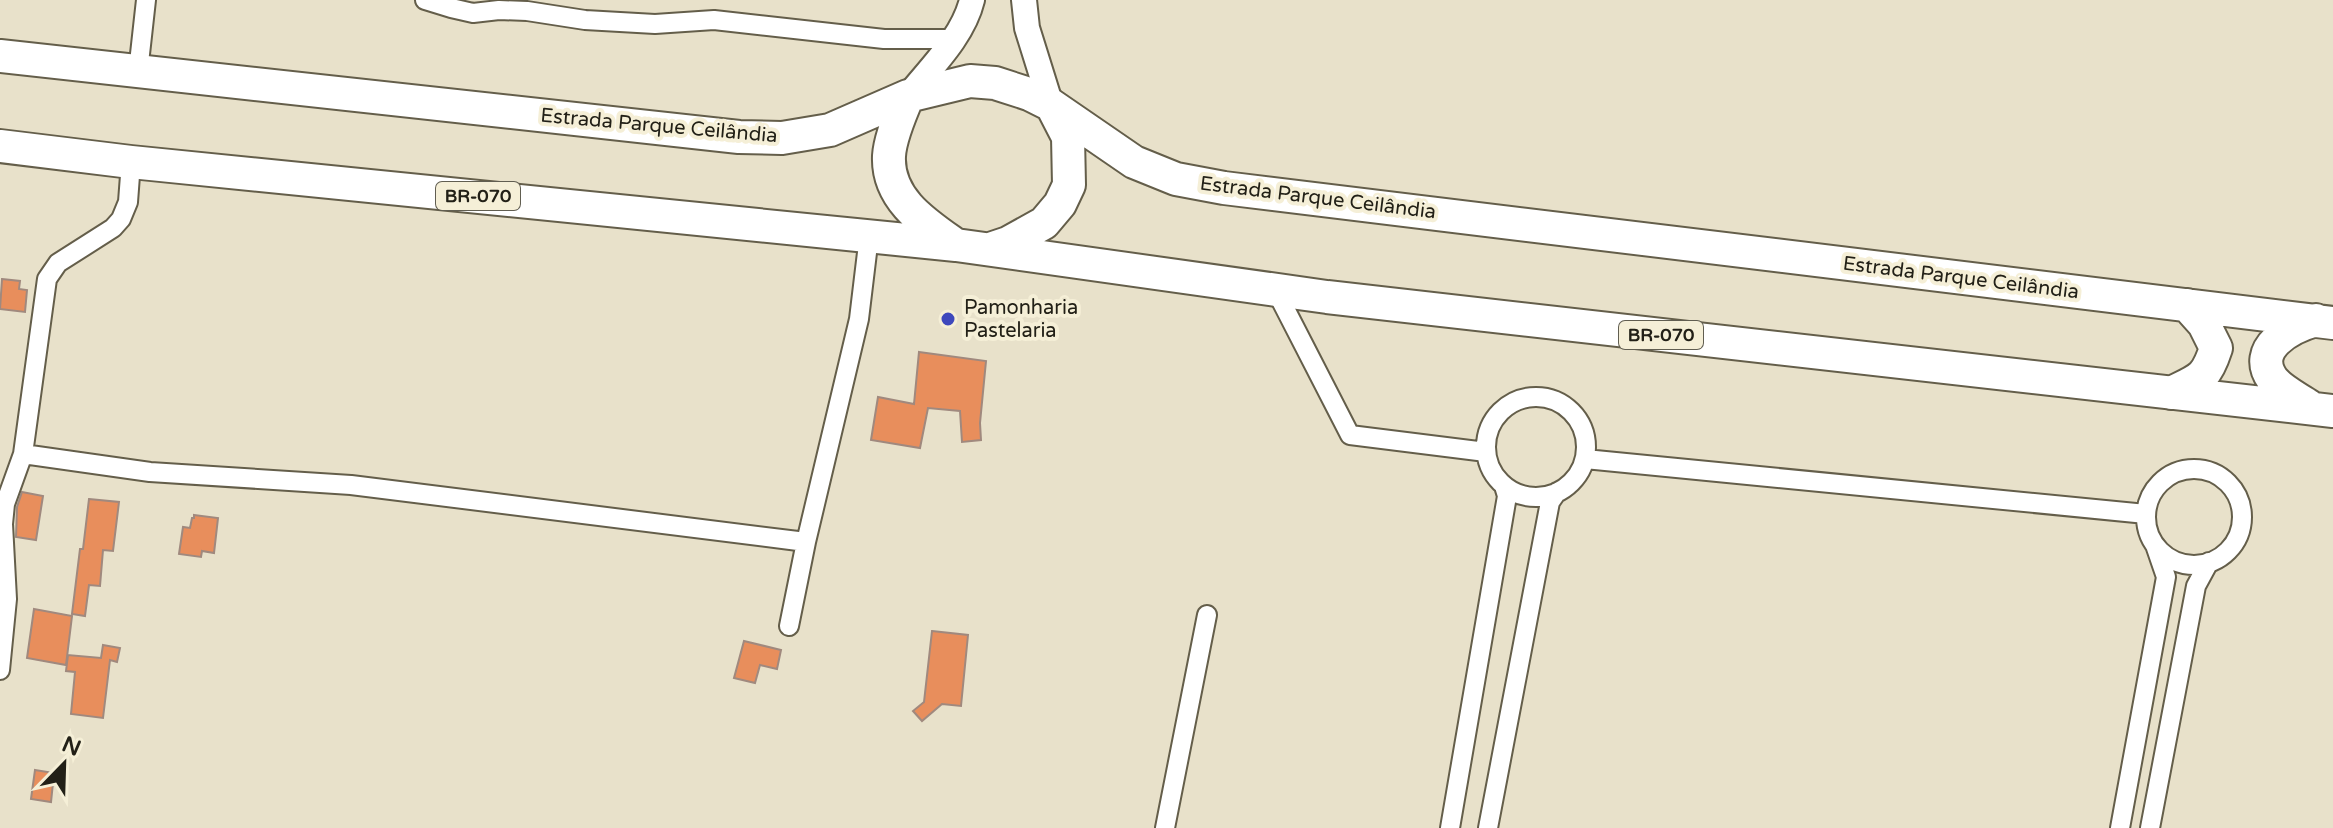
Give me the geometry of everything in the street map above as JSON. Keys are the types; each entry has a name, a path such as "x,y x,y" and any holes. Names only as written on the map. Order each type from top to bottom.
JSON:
{"highway":[{"name":"Estrada Parque Ceilândia","path":"0,56 739,137 782,138 830,130 908,96 970,81 995,83 1051,105 1134,162 1176,179 1224,188 2324,322"},
{"path":"908,96 889,155 892,178 901,199 921,220 956,245"},
{"path":"990,249 1008,243 1044,223 1060,204 1069,185 1068,137 1051,105"},
{"name":"BR-070","path":"0,146 131,162 956,245 1275,289 2324,410"},
{"path":"2171,393 2196,381 2210,369 2216,348 2204,324 2187,305"},
{"path":"2324,322 2298,325 2283,333 2266,358 2273,380 2284,391 2324,410"}],"main road":[{"path":"908,96 955,39 972,0"},
{"path":"1024,0 1027,28 1051,105"}],"street":[{"path":"138,72 146,0"},
{"path":"425,0 473,13 527,11 585,20 655,24 714,20 884,39 955,39"},
{"path":"0,670 7,599 3,524 5,504 23,454 47,279 58,263 113,228 121,219 128,202 131,162"},
{"path":"789,626 859,319 869,236"},
{"path":"1275,289 1350,435 1486,452"},
{"path":"1528,397 1560,403 1573,413 1582,427 1586,443 1585,459 1579,475 1567,487 1536,498 1519,494 1504,486 1493,474 1486,452 1490,426 1499,413 1528,397"},
{"path":"23,454 150,472 351,485 806,542"},
{"path":"1585,459 2146,514"},
{"path":"2120,828 2166,577 2148,529 2146,514 2150,499 2158,485 2171,475 2187,469 2219,475 2240,500 2243,516 2240,531 2233,545 2222,556 2209,562 2178,562 2154,543"},
{"path":"1450,828 1507,496 1504,486"},
{"path":"1488,828 1550,502 1557,492"},
{"path":"2150,828 2196,586 2209,562"},
{"path":"1165,828 1207,615"}],"building":[{"path":"2,279 20,281 19,289 27,290 25,312 0,309"},
{"path":"919,352 986,361 981,440 962,442 960,411 928,408 920,448 871,440 878,397 914,404"},
{"path":"22,492 43,496 36,540 16,537 17,507"},
{"path":"89,499 119,502 113,551 103,550 100,586 89,585 85,616 72,614"},
{"path":"194,515 218,518 214,553 202,551 201,557 179,554 183,527 190,528"},
{"path":"34,609 72,616 66,665 27,658"},
{"path":"932,631 968,635 961,706 942,704 922,721 913,711 924,702"},
{"path":"744,641 781,650 777,669 760,665 755,683 734,678"},
{"path":"103,645 120,648 117,662 110,660 103,718 71,714 75,672 66,671 68,655 101,658"},
{"path":"35,770 54,773 51,802 31,799"}],"place":[{"name":"Pamonharia Pastelaria","path":"948,319"}]}
